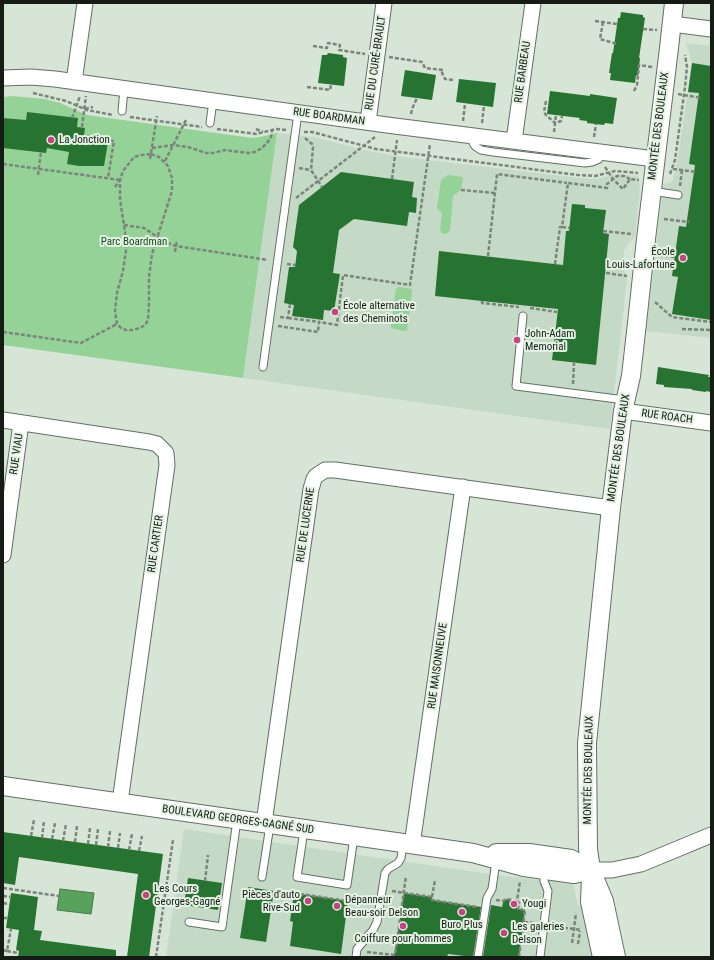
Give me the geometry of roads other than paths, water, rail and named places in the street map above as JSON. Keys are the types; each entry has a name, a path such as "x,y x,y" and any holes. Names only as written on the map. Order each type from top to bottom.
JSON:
{"street":[{"path":"74,82 85,3"},
{"name":"RUE DU CURÉ-BRAULT","path":"368,122 384,3"},
{"name":"RUE BARBEAU","path":"514,141 533,3"},
{"name":"MONTÉE DES BOULEAUX","path":"602,957 590,902 591,870 587,846 587,742 611,508 624,405 631,376 646,186 662,164 667,27 674,3"},
{"path":"667,27 711,29"},
{"name":"RUE BOARDMAN","path":"3,78 31,77 368,122 477,131 514,141 662,164"},
{"name":"RUE ROACH","path":"624,405 711,423"},
{"name":"RUE CARTIER","path":"3,420 149,442 157,444 166,453 167,459 120,802"},
{"name":"RUE VIAU","path":"3,555 21,423"},
{"name":"RUE DE LUCERNE","path":"267,824 311,489 314,479 320,472 325,470 335,470 611,508"},
{"name":"RUE MAISONNEUVE","path":"408,845 464,487"},
{"name":"BOULEVARD GEORGES-GAGNÉ SUD","path":"3,786 408,845 497,856 529,853 572,859 591,870"},
{"path":"591,870 612,870 632,867 661,857 711,835"},
{"name":"BOULEVARD GEORGES-GAGNÉ SUD","path":"497,856 524,867 544,870 574,874 591,870"},
{"name":"MONTÉE DES BOULEAUX","path":"591,870 604,901 616,957"}],"lane":[{"path":"122,114 124,89"},
{"path":"209,126 213,101"},
{"path":"263,367 298,113"},
{"path":"477,131 473,143 481,150 585,163 599,159 600,154"},
{"path":"646,186 678,195"},
{"path":"523,316 516,386 624,405"},
{"path":"189,922 222,927 237,820"},
{"path":"262,877 267,824"},
{"path":"304,830 298,877 347,885 354,837"},
{"path":"356,957 357,949 373,930 377,922 388,869 398,863 408,845"},
{"path":"478,957 487,898 492,889 497,856"},
{"path":"540,957 548,892 544,881 544,870"}],"place":[{"name":"La Jonction","path":"51,140"},
{"name":"École Louis-Lafortune","path":"683,258"},
{"name":"École alternative des Cheminots","path":"335,312"},
{"name":"John-Adam Memorial","path":"517,340"},
{"name":"Les Cours Georges-Gagné","path":"146,895"},
{"name":"Pièces d'auto Rive-Sud","path":"308,901"},
{"name":"Yougi","path":"514,904"},
{"name":"Dépanneur Beau-soir Delson","path":"337,906"},
{"name":"Buro Plus","path":"462,912"},
{"name":"Coiffure pour hommes","path":"403,926"},
{"name":"Les galeries Delson","path":"504,933"}],"park label":[{"name":"Parc Boardman","path":"134,242"}]}
